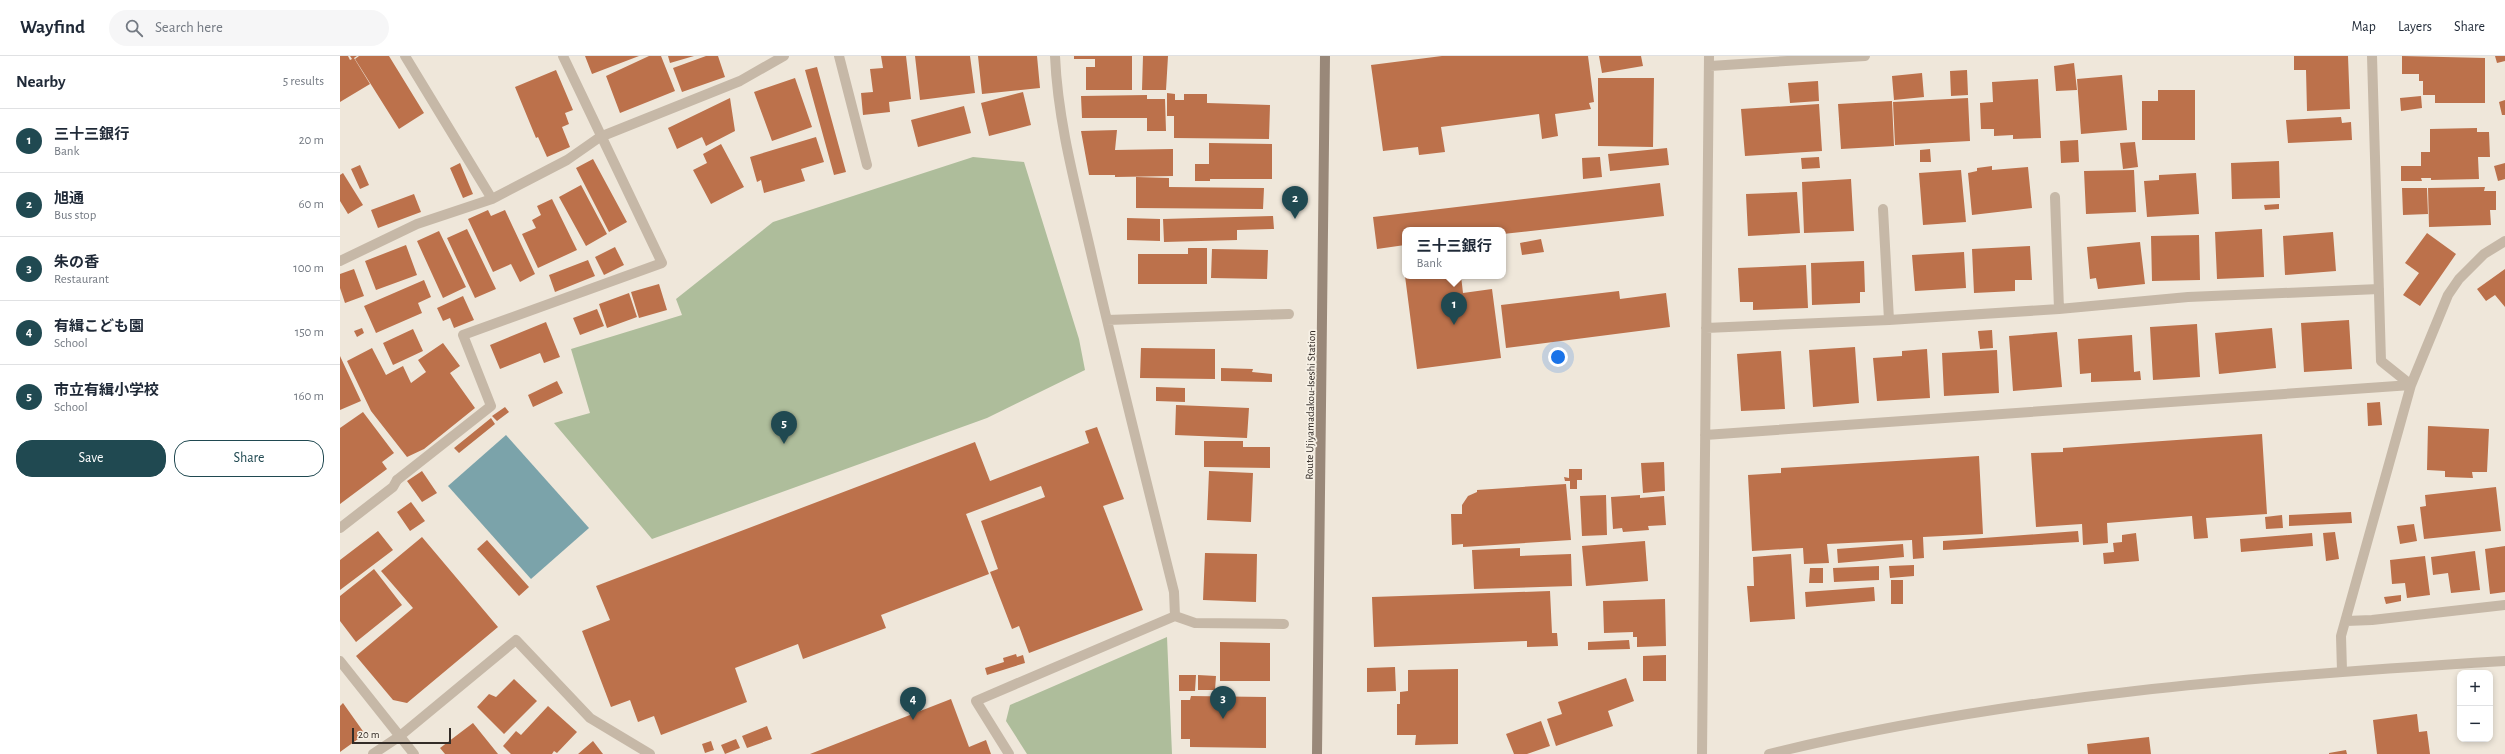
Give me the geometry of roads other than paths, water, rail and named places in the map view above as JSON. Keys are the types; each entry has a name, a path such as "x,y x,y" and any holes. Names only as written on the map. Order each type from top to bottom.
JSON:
{"main road":[{"name":"Route Ujiyamadakou-Iseshi Station","path":"1316,754 1325,56"}],"street":[{"path":"405,56 492,199"},
{"path":"340,528 392,487 397,480 491,406 463,336 662,264 600,137 563,56"},
{"path":"340,261 417,224 492,199 567,160 600,137 740,81 784,56"},
{"path":"839,56 867,165"},
{"path":"1056,56 1056,84 1064,134 1106,320 1174,592 1175,616"},
{"path":"1702,754 1710,61 1865,56"},
{"path":"2372,56 2381,361 2411,386"},
{"path":"2054,197 2059,309"},
{"path":"1883,209 1889,320"},
{"path":"2342,671 2341,636 2411,386 2448,295 2459,279 2484,254 2505,241"},
{"path":"1706,328 1889,320 2059,309 2188,297 2379,290"},
{"path":"1106,320 1289,314"},
{"path":"1705,435 2411,386"},
{"path":"2346,621 2372,620 2505,604"},
{"path":"1009,754 976,701 1175,616 1195,623 1284,624"},
{"path":"373,754 400,736 516,640 590,718 650,754"},
{"path":"340,661 414,754"},
{"path":"1769,754 1825,740 1940,718 2072,698 2342,671 2505,661"}],"water":[{"path":"506,435 589,528 531,579 448,486"}],"place":[{"name":"旭通","path":"1295,219"},
{"name":"三十三銀行","path":"1454,325"},
{"name":"市立有緝小学校","path":"784,444"},
{"name":"朱の香","path":"1223,719"},
{"name":"有緝こども園","path":"913,720"}]}
